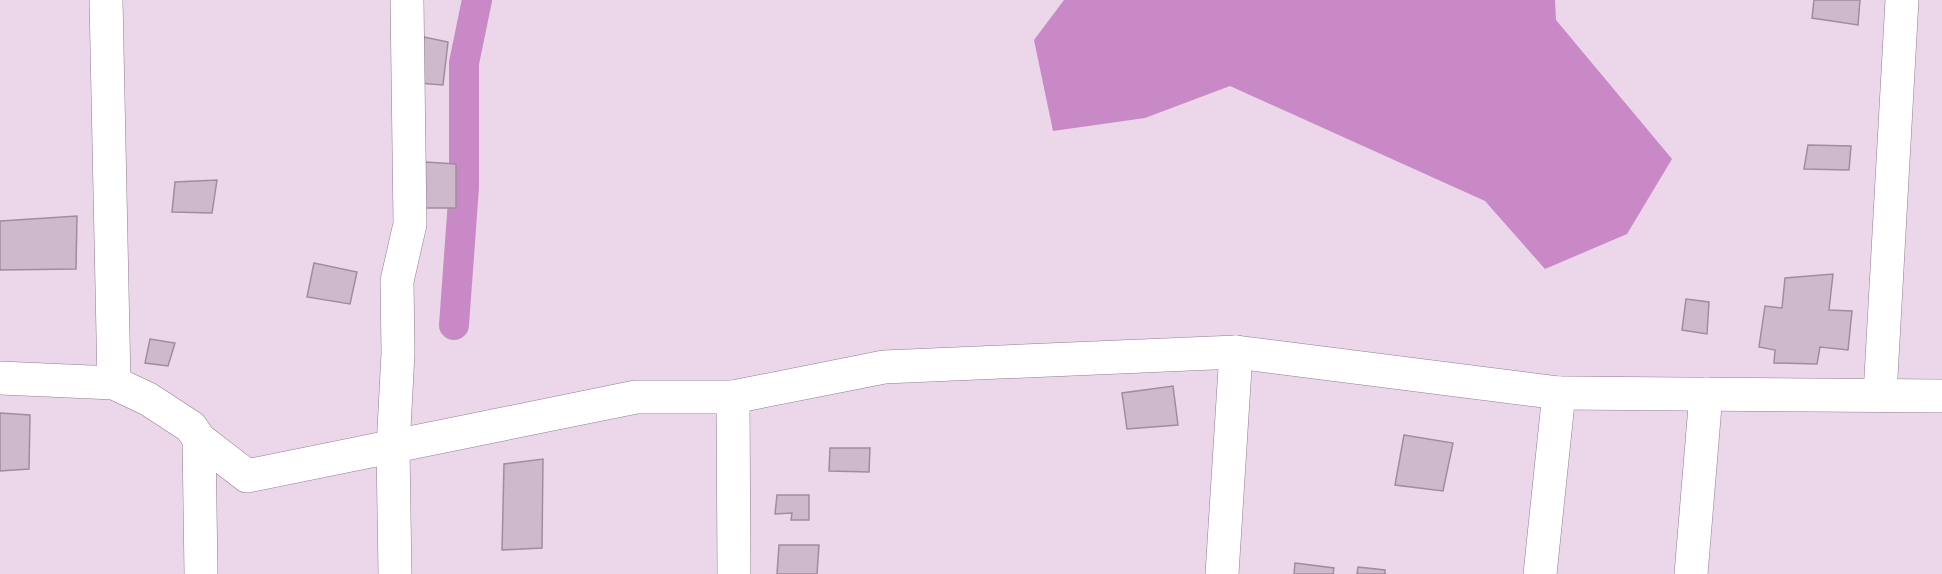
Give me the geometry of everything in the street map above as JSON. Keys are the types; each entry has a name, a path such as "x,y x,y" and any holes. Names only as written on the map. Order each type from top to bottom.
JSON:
{"street":[{"path":"106,0 114,383"},
{"path":"395,574 393,448 398,353 397,281 410,224 407,0"},
{"path":"1880,395 1902,0"},
{"path":"0,378 114,383 148,399 191,427 199,439 247,476 636,397 733,397 884,367 1236,352 1559,393 1942,396"},
{"path":"1222,574 1236,352"},
{"path":"1540,574 1559,393"},
{"path":"1691,574 1706,394"},
{"path":"733,397 734,574"},
{"path":"199,439 201,574"}],"shaded area":[{"path":"1064,0 1555,0 1556,20 1672,159 1627,234 1545,269 1485,201 1230,86 1145,118 1053,131 1034,40"}],"building":[{"path":"1814,0 1860,0 1858,25 1812,18"},
{"path":"424,37 448,42 443,85 418,83"},
{"path":"1808,145 1851,146 1849,170 1804,169"},
{"path":"425,162 456,164 456,208 423,208"},
{"path":"217,180 212,213 172,212 175,182"},
{"path":"77,216 76,269 0,270 0,221"},
{"path":"314,263 357,272 350,304 307,297"},
{"path":"1833,274 1829,310 1852,311 1848,350 1820,347 1817,364 1774,363 1775,350 1759,347 1765,306 1782,308 1785,278"},
{"path":"1686,299 1709,302 1707,334 1682,330"},
{"path":"150,339 175,343 168,366 145,363"},
{"path":"1173,386 1178,425 1127,429 1122,393"},
{"path":"0,413 30,415 29,469 0,471"},
{"path":"1404,435 1453,443 1443,491 1395,485"},
{"path":"830,448 870,448 869,472 829,471"},
{"path":"543,459 542,548 502,550 504,464"},
{"path":"777,495 809,495 809,520 791,520 792,513 775,514"},
{"path":"779,545 819,545 817,574 777,574"},
{"path":"1295,563 1334,568 1333,574 1294,574"},
{"path":"1358,567 1385,570 1385,574 1357,574"}],"waterway":[{"path":"454,325 464,187 464,63 477,0"}]}
